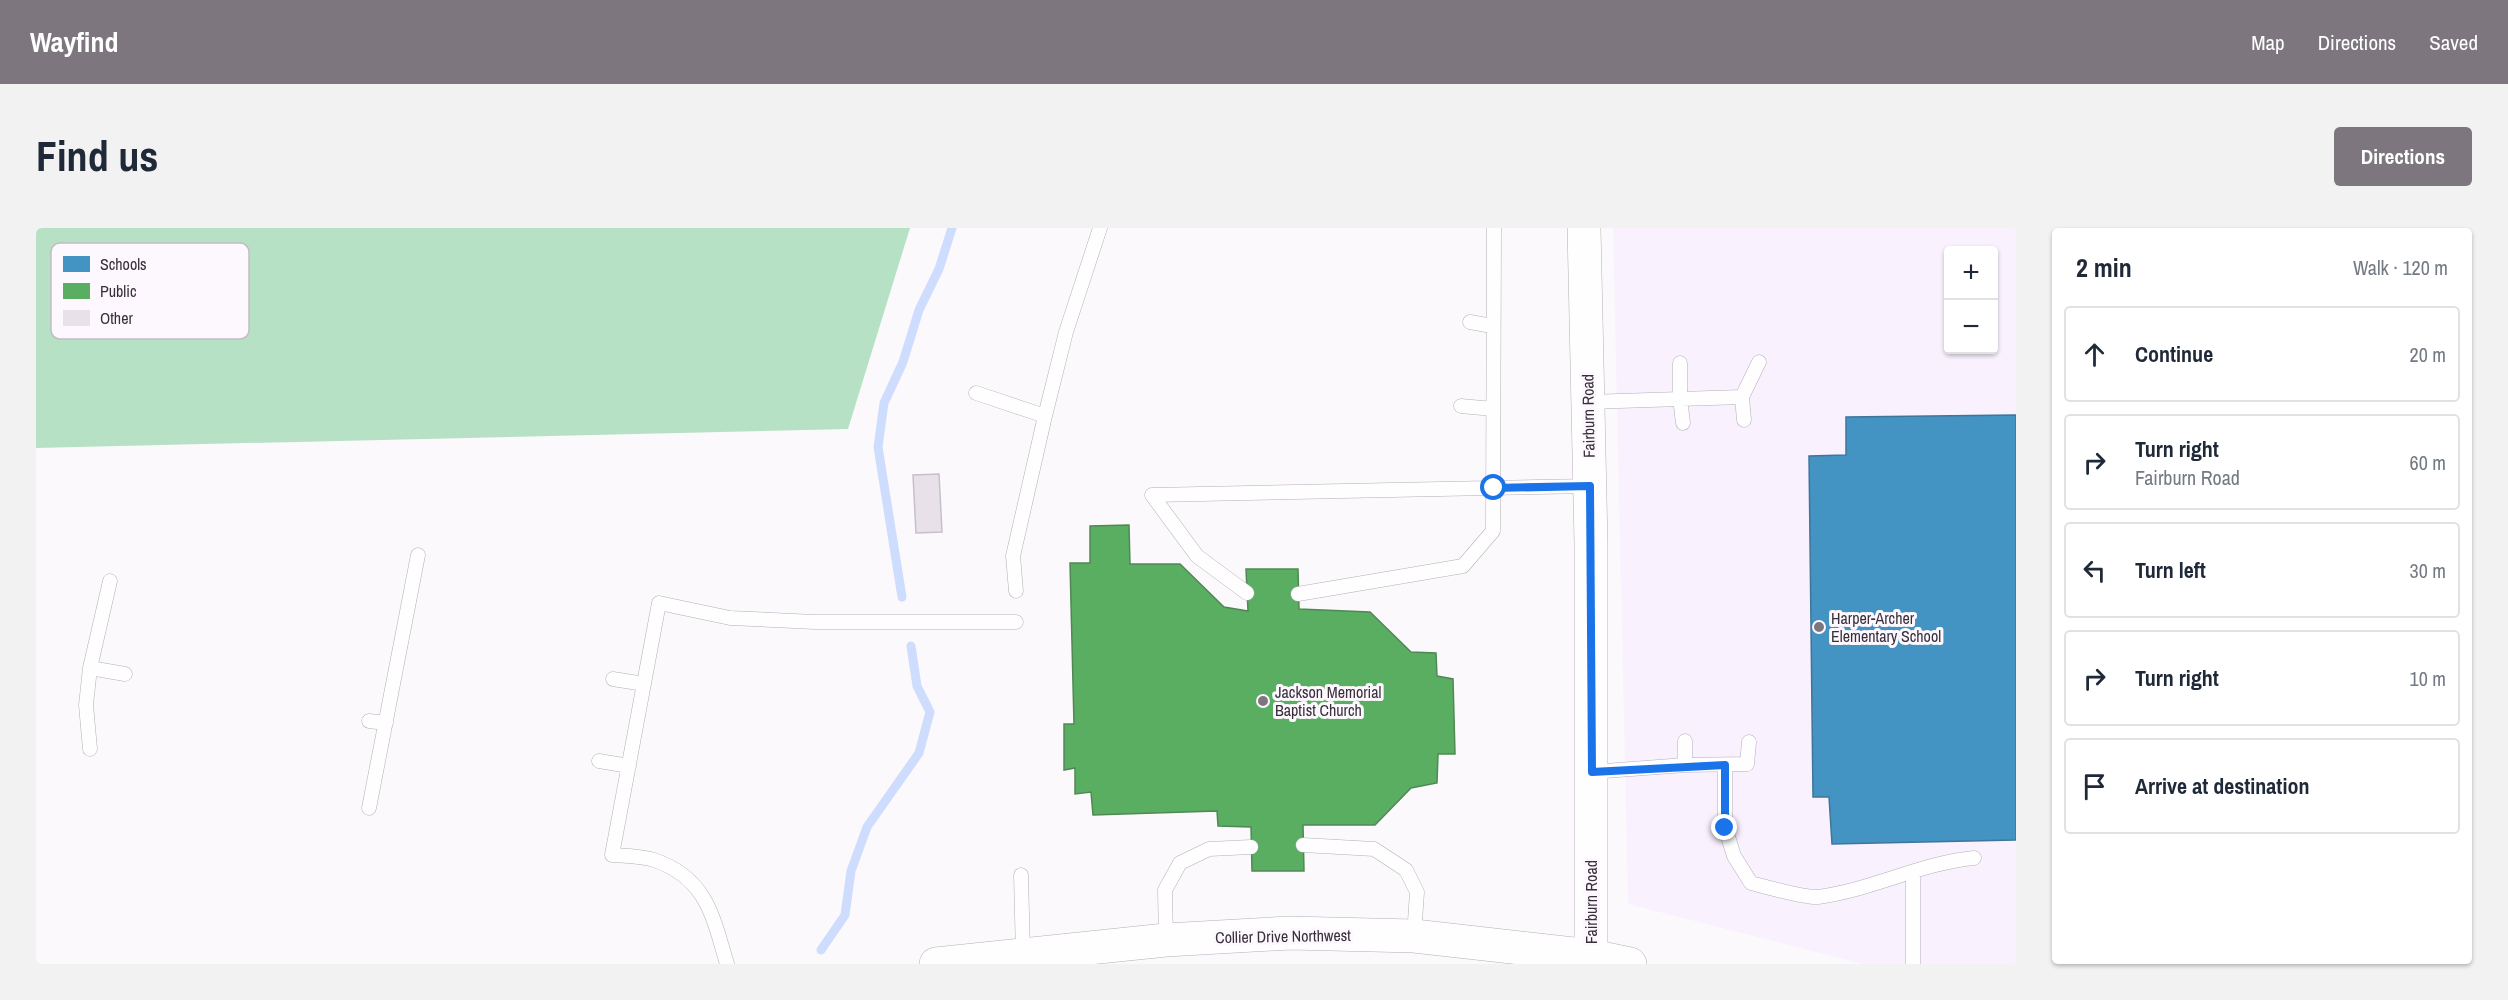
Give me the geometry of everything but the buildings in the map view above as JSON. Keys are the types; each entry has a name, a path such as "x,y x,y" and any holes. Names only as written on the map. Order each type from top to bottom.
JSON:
{"street":[{"name":"Fairburn Road","path":"1584,228 1590,486 1592,960"},
{"name":"Collier Drive Northwest","path":"936,964 1166,939 1290,933 1414,936 1630,964"}],"lane":[{"path":"1016,591 1013,556 1045,416 1066,332 1100,228"},
{"path":"1298,594 1463,566 1492,531 1494,228"},
{"path":"1470,322 1492,326"},
{"path":"1744,420 1742,397 1759,362"},
{"path":"1680,363 1683,423"},
{"path":"976,393 1045,416"},
{"path":"1588,402 1742,397"},
{"path":"1461,406 1493,409"},
{"path":"1247,594 1197,556 1152,495 1590,486"},
{"path":"369,808 418,555"},
{"path":"90,749 86,705 90,668 110,580"},
{"path":"727,964 709,904 688,878 653,859 612,855 659,603 730,618 815,622 1016,622"},
{"path":"90,668 125,674"},
{"path":"613,679 644,684"},
{"path":"369,721 386,723"},
{"path":"1685,741 1685,765"},
{"path":"1592,772 1685,765 1747,764 1749,742"},
{"path":"598,761 629,766"},
{"path":"1725,765 1725,828 1734,856 1751,883 1816,897 1912,873 1953,860 1974,858"},
{"path":"1303,845 1374,849 1406,870 1417,892 1414,936"},
{"path":"1166,939 1165,890 1180,863 1209,849 1251,847"},
{"path":"1912,873 1913,964"},
{"path":"1021,875 1023,954"}],"shaded area":[{"name":"Harper-Archer Elementary School","path":"1613,228 2016,228 2016,964 1863,964 1628,904"}],"green space":[{"path":"36,228 910,228 848,429 36,448"}],"waterway":[{"path":"902,597 878,447 884,403 903,362 919,310 939,269 952,228"},
{"path":"821,950 845,915 851,871 867,827 919,753 930,712 917,686 911,646"}],"place":[{"name":"Harper-Archer Elementary School","path":"1819,627"},
{"name":"Jackson Memorial Baptist Church","path":"1263,701"}],"route":[{"path":"1494,488 1590,486 1592,772 1685,765 1725,765 1725,828"}]}
